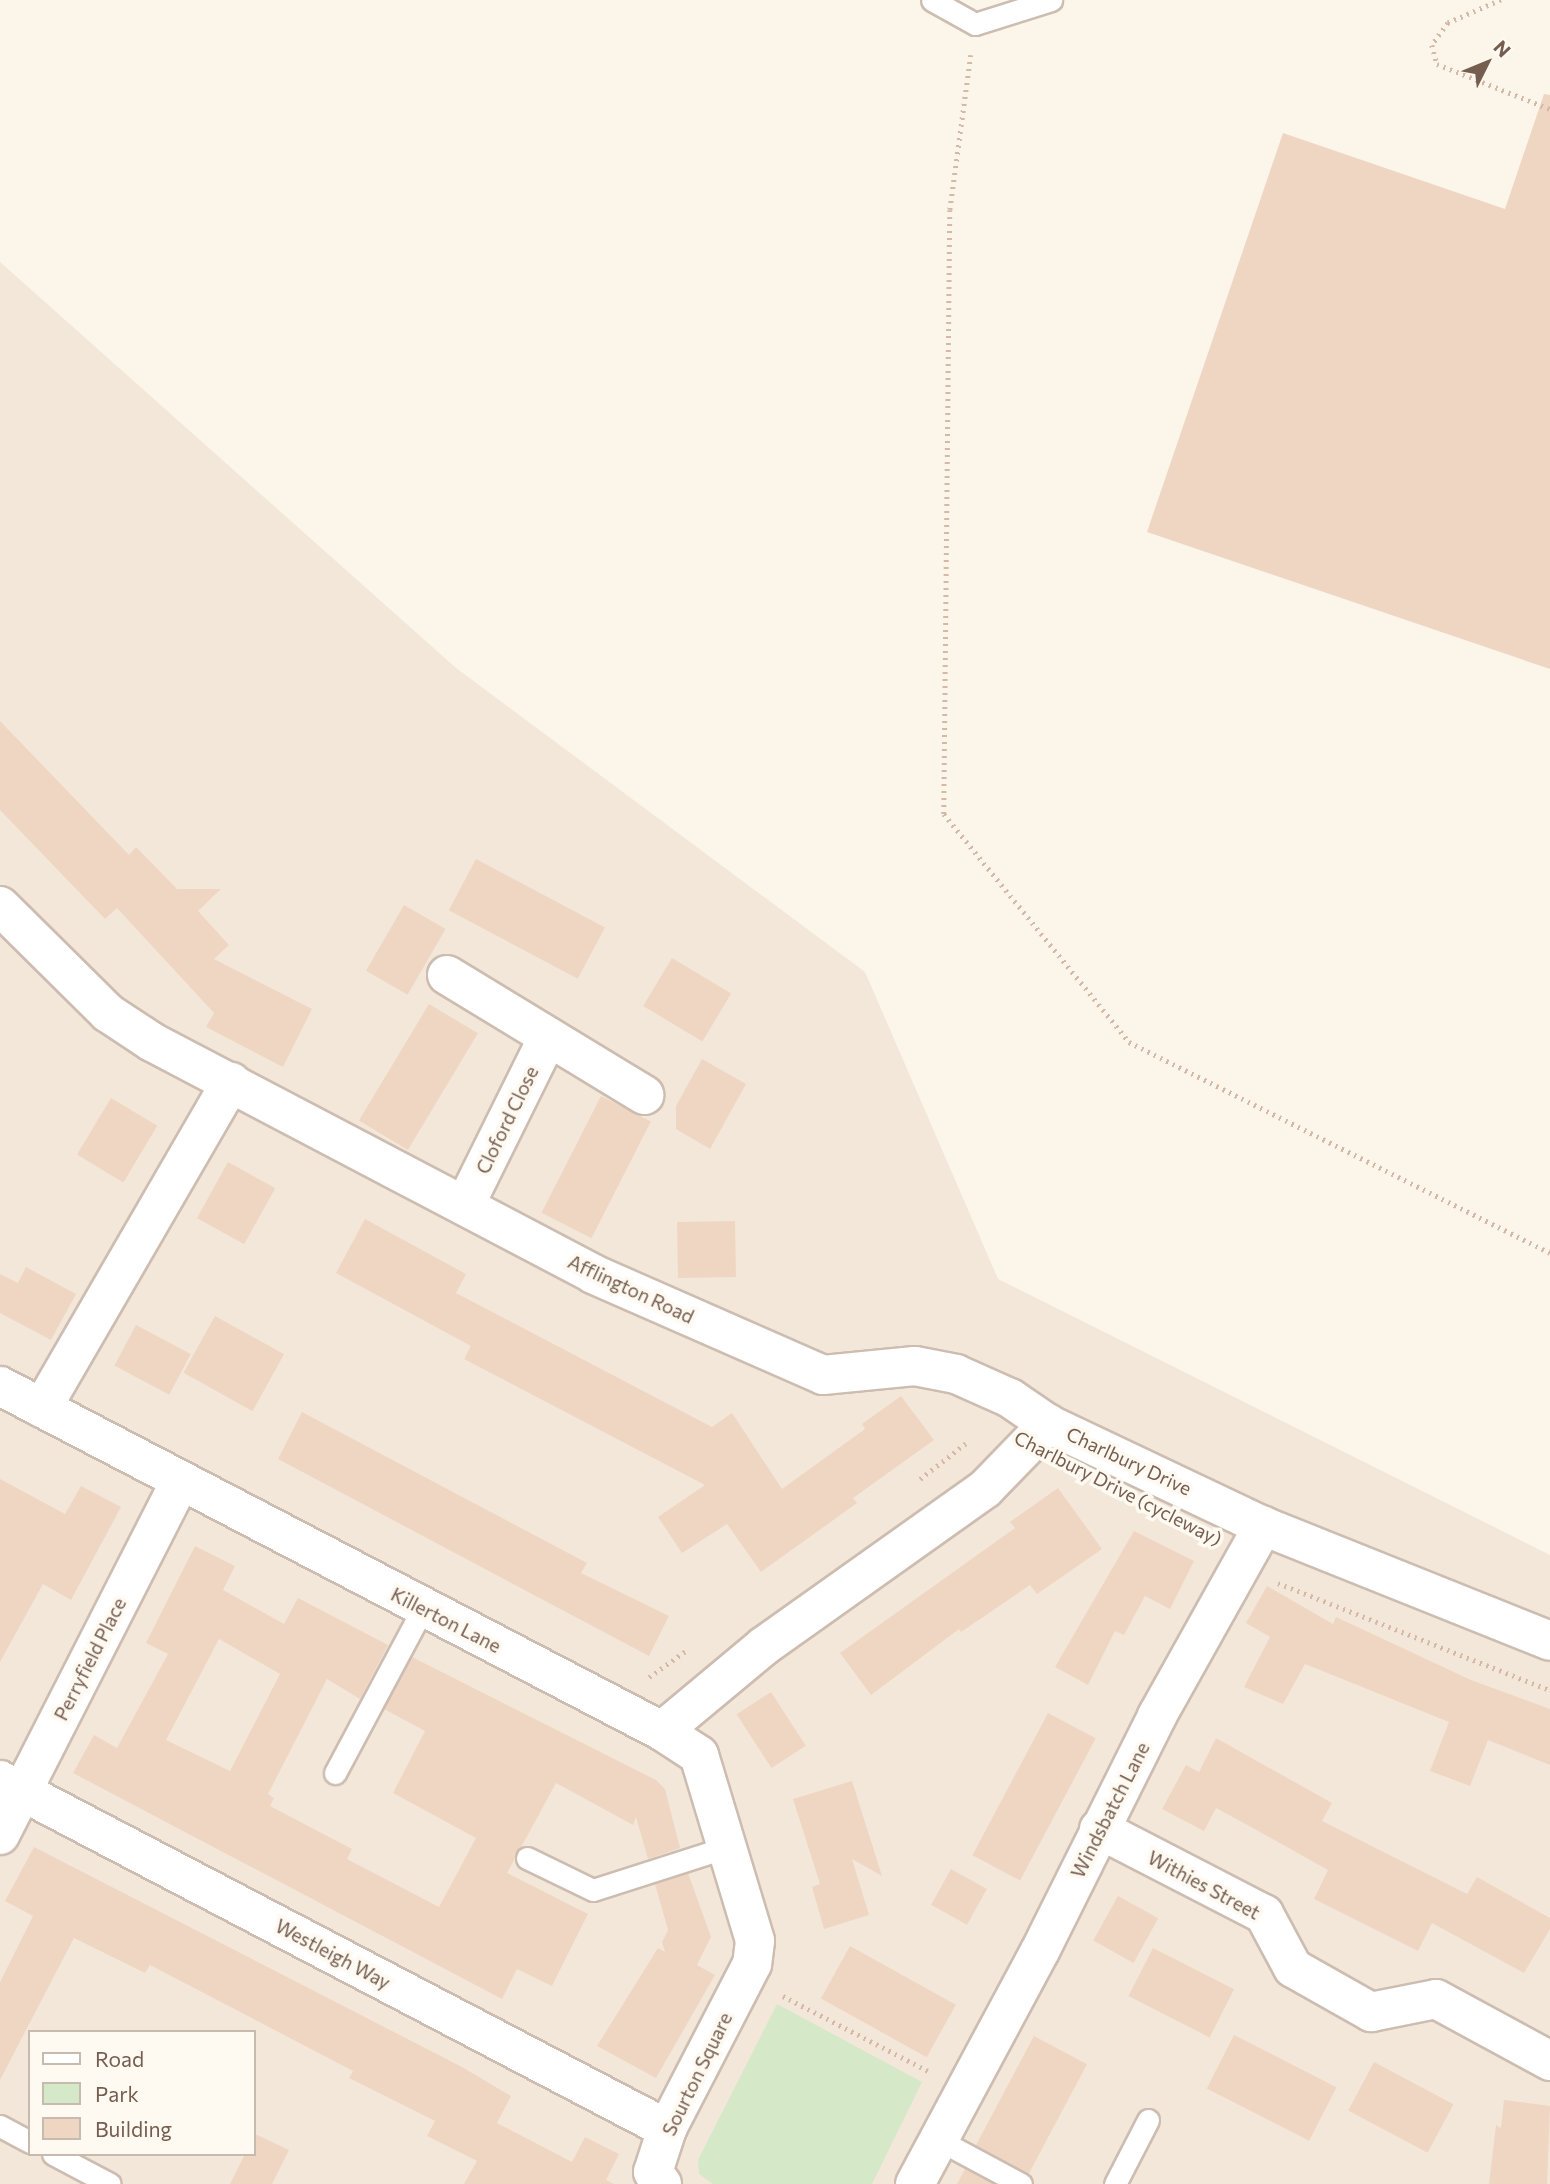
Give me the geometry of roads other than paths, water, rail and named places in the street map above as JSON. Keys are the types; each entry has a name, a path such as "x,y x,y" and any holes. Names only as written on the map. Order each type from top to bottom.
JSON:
{"street":[{"name":"Afflington Road","path":"0,906 108,1013 152,1042 466,1203 593,1274 798,1366 824,1374 915,1366 956,1374 1010,1398 1048,1424"},
{"path":"447,975 644,1095"},
{"name":"Cloford Close","path":"466,1203 548,1037"},
{"path":"42,1408 231,1082"},
{"name":"Killerton Lane","path":"0,1386 179,1483 662,1731 699,1755 755,1941 749,1970"},
{"name":"Charlbury Drive","path":"662,1731 764,1646 985,1489 1018,1458 1048,1424 1263,1526 1550,1641"},
{"name":"Perryfield Place","path":"0,1835 11,1785 179,1483"},
{"name":"Windsbatch Lane","path":"939,2140 1099,1829 1263,1526"},
{"name":"Westleigh Way","path":"11,1785 667,2129"},
{"name":"Withies Street","path":"1099,1829 1264,1914 1293,1968 1371,2012 1436,1999 1550,2061"},
{"name":"Sourton Square","path":"662,2184 653,2172 667,2129 749,1970"},
{"path":"915,2184 939,2140"}],"lane":[{"path":"932,0 975,24 1051,0"},
{"path":"335,1773 423,1608"},
{"path":"527,1858 593,1890 727,1847"},
{"path":"1115,2184 1148,2120"},
{"path":"0,2126 28,2141"},
{"path":"939,2140 1021,2184"},
{"path":"57,2156 110,2184"}]}
